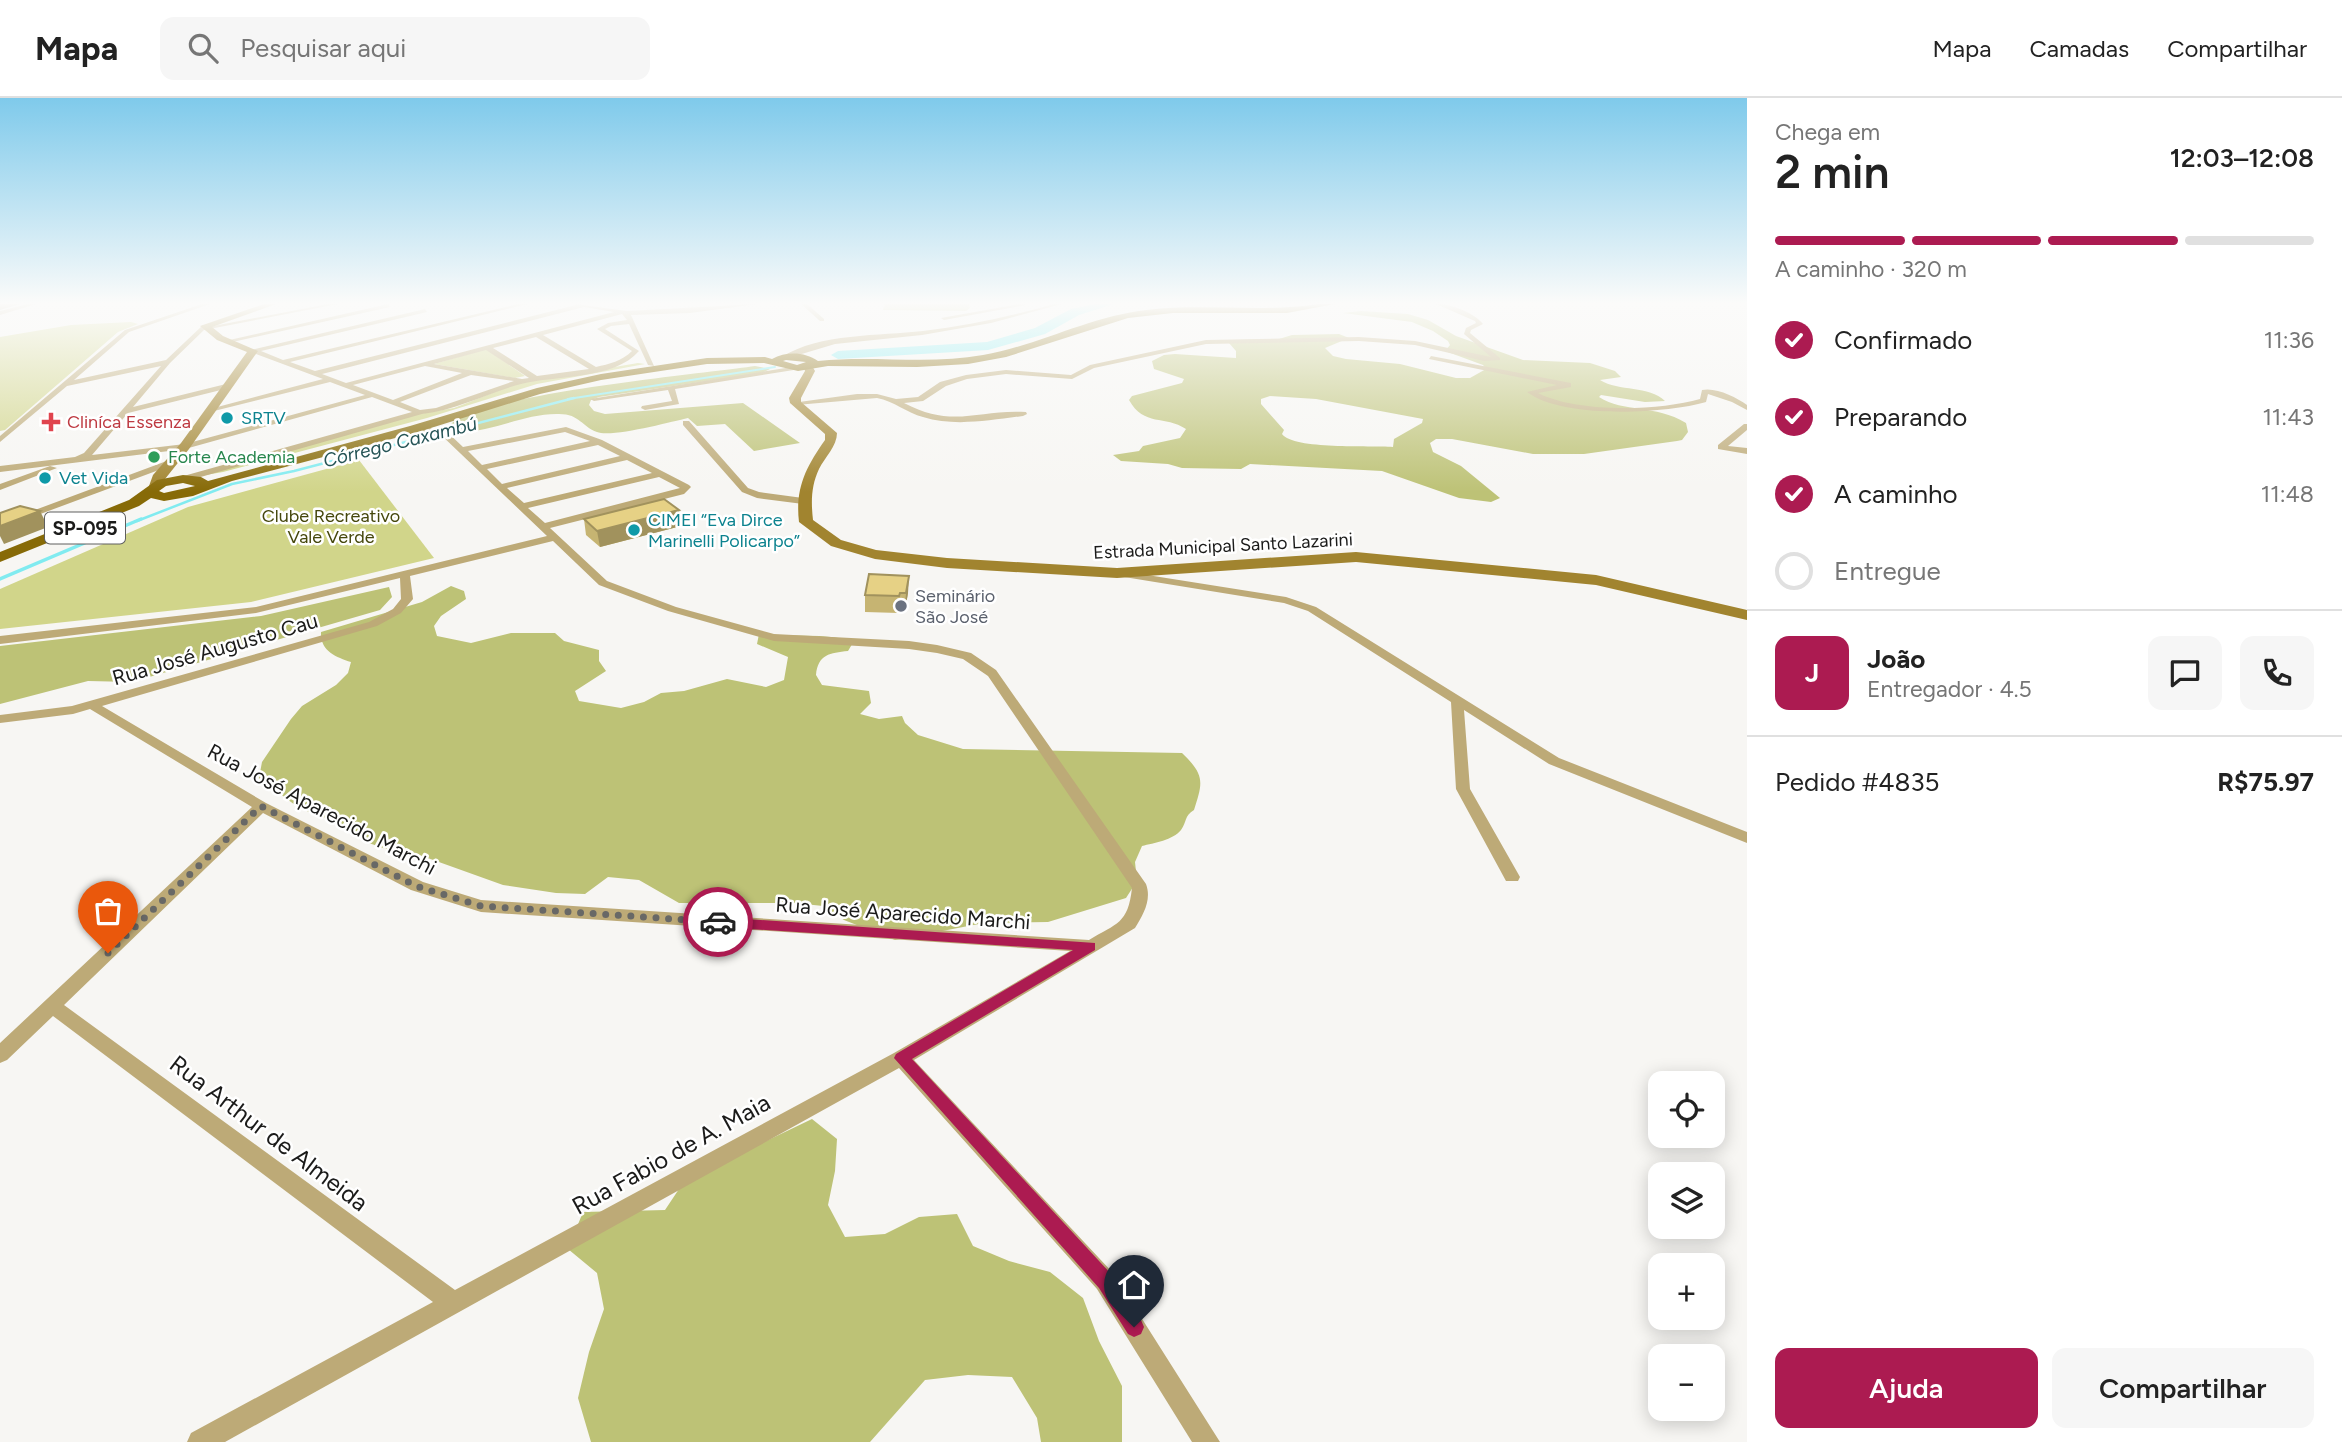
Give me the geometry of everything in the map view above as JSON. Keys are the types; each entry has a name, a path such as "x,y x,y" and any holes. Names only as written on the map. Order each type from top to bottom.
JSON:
{"main road":[{"name":"SP-095","path":"0,558 172,496 190,481 385,433 523,391 634,367"},
{"name":"SP-095","path":"0,558 134,503 153,487 190,481 414,429 444,429 537,391 622,373 671,367"},
{"name":"SP-095","path":"153,487 157,496 172,496"}],"street":[{"path":"0,440 84,367"},
{"path":"65,385 151,367"},
{"path":"2,486 87,455 164,367"},
{"path":"122,479 153,487 241,367"},
{"path":"293,367 421,412"},
{"path":"313,374 342,367"},
{"path":"345,385 417,367"},
{"path":"357,389 419,367"},
{"path":"435,367 523,380 603,367"},
{"path":"517,367 536,379"},
{"path":"590,367 594,369"},
{"path":"594,399 671,388 765,367"},
{"path":"752,382 770,378 778,367"},
{"path":"687,423 745,490 757,495 803,501 808,476 831,440 831,433 796,403 795,398 810,371 807,367"},
{"path":"796,403 878,396 897,401 920,399 943,384 966,377 1006,372 1072,377 1091,367"},
{"path":"1475,367 1568,385 1531,393 1557,404 1678,408 1703,400 1705,392 1708,391 1735,400 1747,408"},
{"path":"135,371 161,371"},
{"path":"391,403 469,372"},
{"path":"71,378 103,377"},
{"path":"210,410 330,380"},
{"path":"171,463 190,481 421,412 443,410 523,380"},
{"path":"645,408 676,402 671,388"},
{"path":"126,411 195,394 222,393 242,402"},
{"path":"0,469 185,446 372,395"},
{"path":"137,398 145,402 167,400"},
{"path":"897,401 910,411 944,418 1023,414"},
{"path":"1747,426 1721,447 1747,451"},
{"path":"444,429 461,450 553,538"},
{"path":"461,450 566,429 599,442 686,487 681,492 541,527"},
{"path":"480,468 599,442"},
{"path":"500,487 628,457"},
{"path":"0,526 171,463"},
{"path":"2,486 24,473 25,469 19,466"},
{"path":"520,507 659,474"},
{"name":"Estrada Municipal Santo Lazarini","path":"803,501 806,522 836,544 874,554 947,563 1117,573 1356,557 1596,580 1747,615"},
{"path":"0,640 256,610 553,538"},
{"name":"Rua Fabio de A. Maia","path":"200,1442 901,1058 1129,924 1139,908 1140,888 992,673 967,656 909,645 774,637 671,609 603,583 553,538"},
{"path":"1117,573 1300,604 1554,761 1747,838"},
{"name":"Rua José Augusto Cau","path":"0,719 73,710 373,624 397,611 407,599 405,574"},
{"path":"1457,699 1463,789 1512,877"},
{"name":"Rua José Aparecido Marchi","path":"92,705 261,806 416,886 481,906 1090,946"},
{"path":"0,1055 261,806"},
{"name":"Rua Arthur de Almeida","path":"53,1006 454,1303"},
{"path":"901,1058 1105,1281 1207,1442"}],"green space":[{"path":"0,367 78,367 5,430 0,431"},
{"path":"450,367 512,367 525,376 515,378"},
{"path":"630,367 537,384 427,418 223,472 194,477 419,414 454,408 515,384"},
{"path":"749,367 770,369 762,373 599,397 591,400 589,405 594,411 605,414 743,403 800,443 754,451 725,424 697,426 688,418 615,433 597,432 572,416 559,414 470,431 457,432 450,425 469,414 502,404 643,380"},
{"path":"1153,367 1411,367 1456,378 1470,378 1486,369 1484,367 1602,367 1615,371 1621,377 1600,380 1616,386 1642,390 1665,401 1645,402 1601,395 1599,397 1619,405 1674,417 1686,423 1688,432 1682,440 1584,454 1533,454 1452,439 1436,439 1430,443 1433,452 1461,466 1500,498 1491,502 1459,498 1382,471 1250,464 1241,469 1182,468 1168,464 1121,461 1113,455 1139,451 1143,446 1180,438 1186,429 1141,414 1129,400 1132,396 1182,383 1184,379","holes":["1270,396 1316,399 1423,419 1422,423 1394,439 1393,447 1316,445 1289,439 1282,434 1284,430 1261,404 1261,399"]},
{"name":"Clube Recreativo Vale Verde","path":"359,460 434,558 251,602 0,629 0,589 188,507"},
{"path":"451,586 464,591 466,599 441,616 434,626 437,636 471,643 511,633 555,633 564,641 599,650 599,661 606,671 575,691 579,701 621,708 644,702 661,693 684,691 727,679 766,687 784,680 788,657 757,644 759,634 842,639 854,641 848,651 830,654 822,659 816,675 822,685 869,691 871,703 860,714 879,719 902,716 905,723 918,735 963,749 1182,753 1195,767 1200,779 1197,800 1194,810 1178,833 1163,841 1142,846 1135,862 1137,881 1126,898 1048,922 984,923 895,940 844,920 823,906 795,903 679,903 639,880 608,877 585,894 556,893 503,885 411,852 386,849 366,842 336,822 299,808 259,778 262,762 302,706 336,685 348,673 351,662 326,649 321,632 422,602"},
{"path":"389,587 392,597 380,610 132,682 88,681 0,704 0,646 261,616"},
{"path":"812,1119 837,1139 835,1171 828,1205 845,1237 885,1234 919,1217 957,1214 973,1246 1009,1261 1050,1272 1083,1298 1099,1341 1122,1386 1122,1442 1041,1442 1037,1418 1012,1377 968,1375 925,1380 870,1442 591,1442 578,1398 589,1352 604,1309 597,1273 568,1249 583,1212 665,1210 685,1180"}],"building":[{"path":"664,499 679,510 597,531 584,519"},
{"path":"20,506 40,511 0,526 0,513"},
{"path":"869,574 909,576 906,593 900,593 899,596 865,595"}],"waterway":[{"name":"Córrego Caxambú","path":"573,398 775,367"},
{"name":"Córrego Caxambú","path":"137,521 232,484 294,471 573,398"},
{"name":"Córrego Caxambú","path":"568,399 573,398"},
{"name":"Córrego Caxambú","path":"0,579 141,519"}],"way so far":[{"path":"108,953 261,806 416,886 481,906 718,922"}],"place":[{"name":"SRTV","path":"227,418"},
{"name":"Cliníca Essenza","path":"51,422"},
{"name":"Forte Academia","path":"154,457"},
{"name":"Vet Vida","path":"45,478"},
{"name":"CIMEI “Eva Dirce Marinelli Policarpo”","path":"634,530"},
{"name":"Seminário São José","path":"901,606"}],"route":[{"path":"718,922 1090,946 901,1058 1105,1281 1134,1327"}]}
